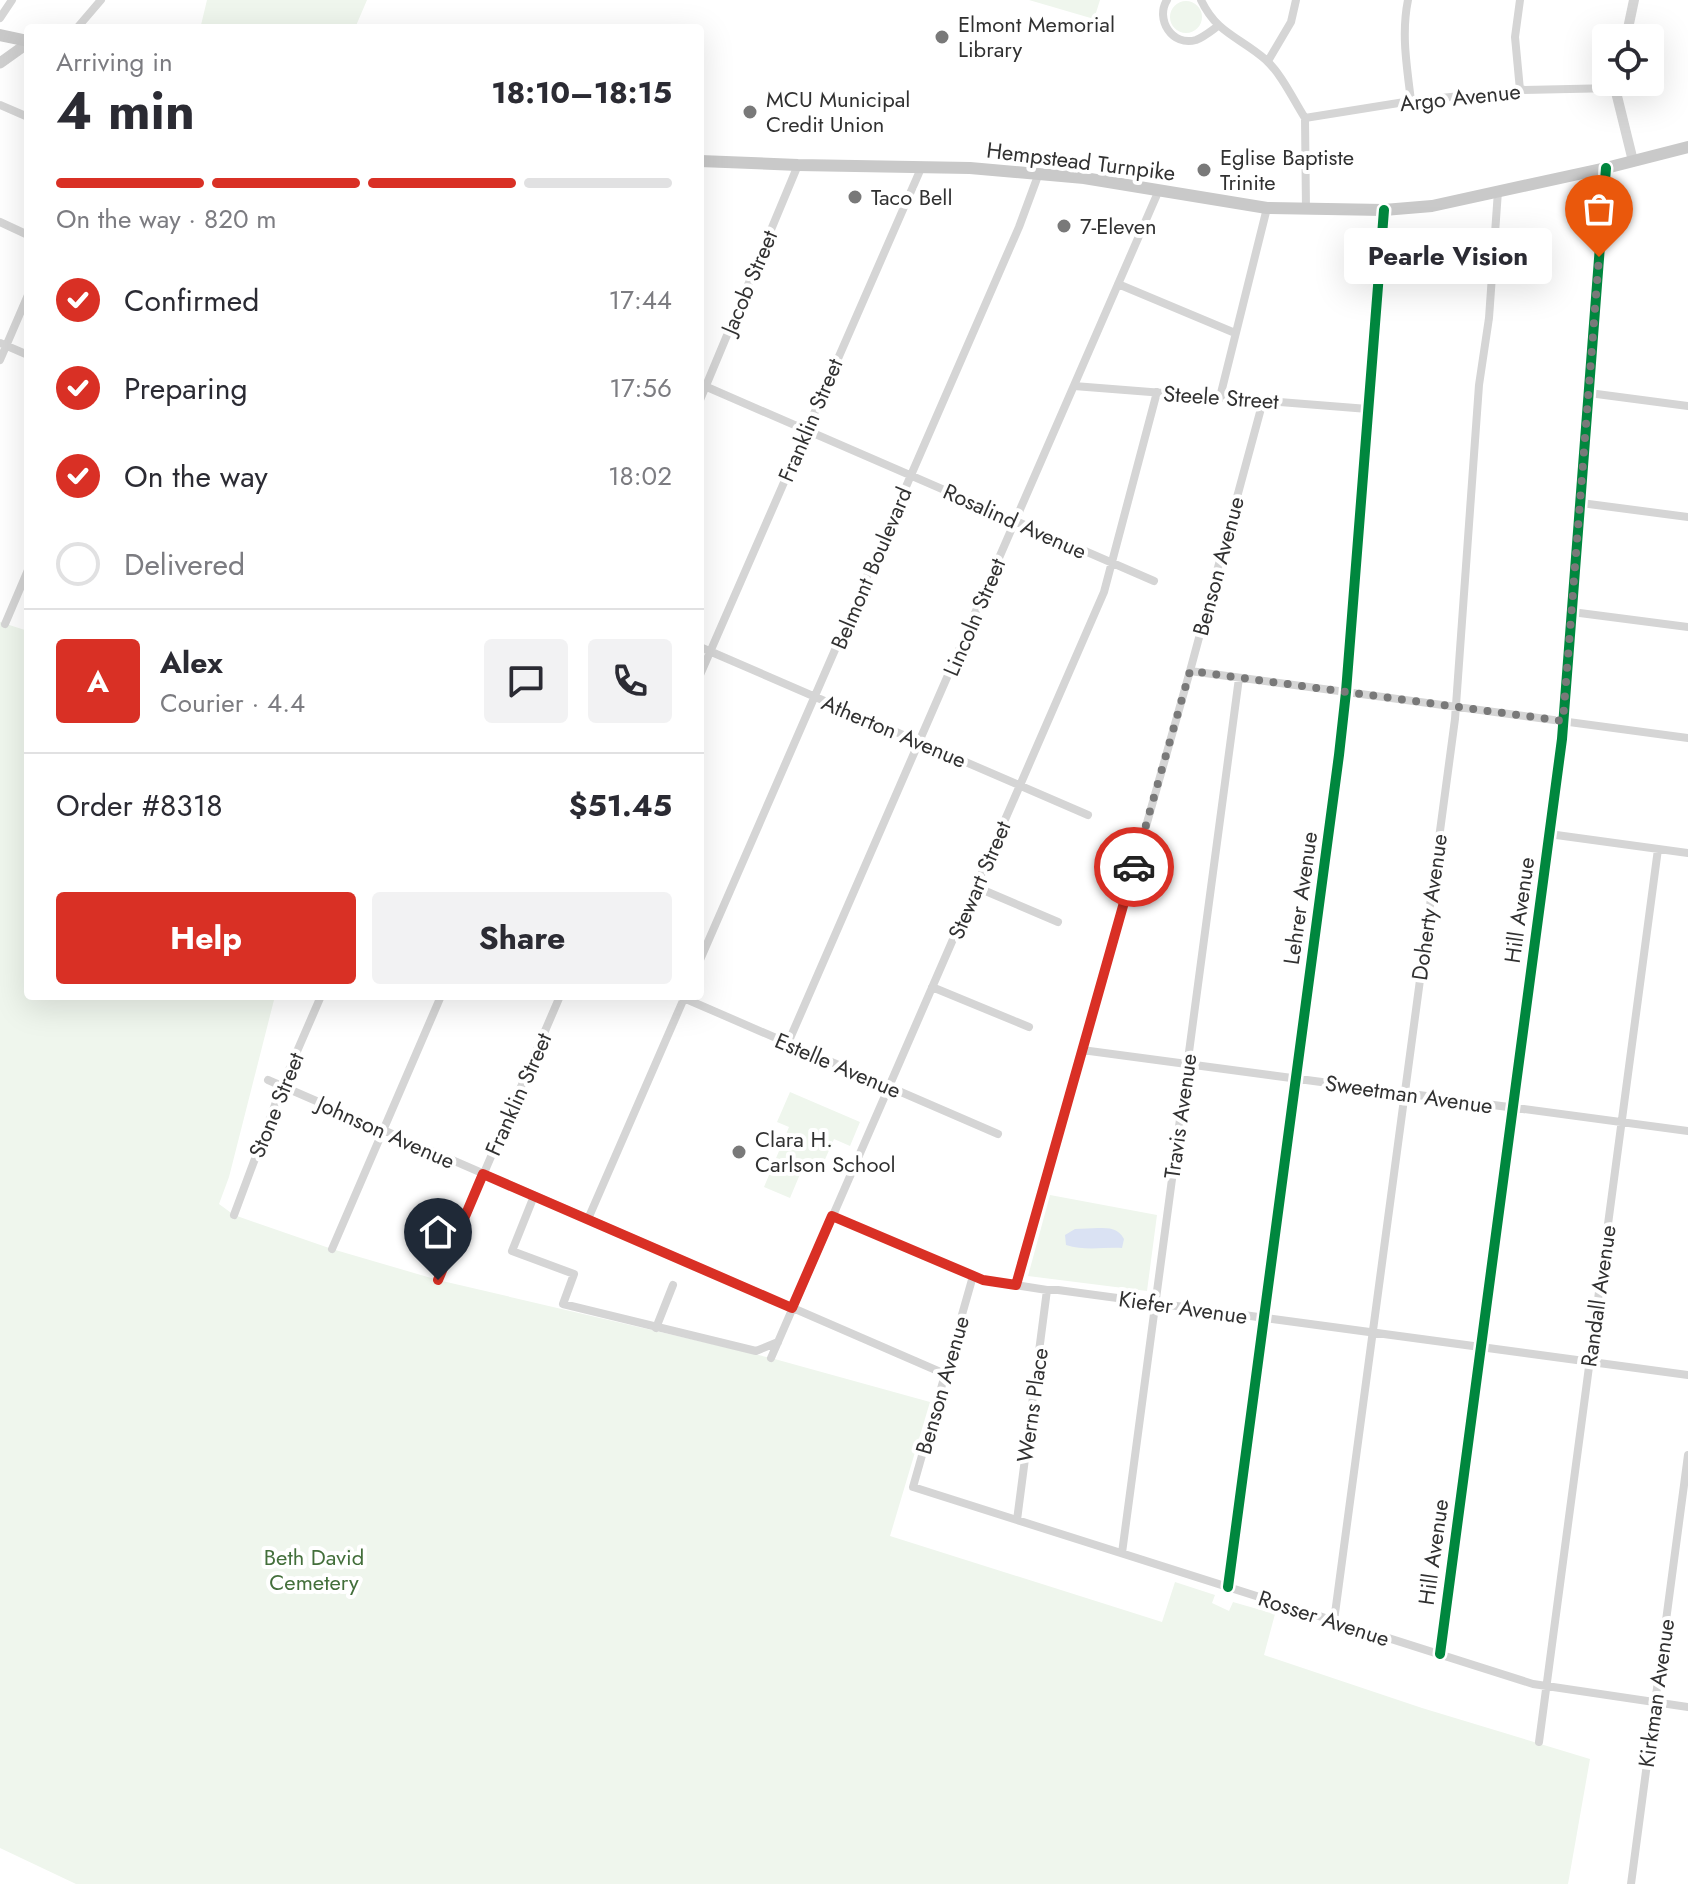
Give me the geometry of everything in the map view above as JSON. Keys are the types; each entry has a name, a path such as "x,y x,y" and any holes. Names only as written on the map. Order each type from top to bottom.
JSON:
{"main road":[{"path":"0,35 24,41"},
{"path":"0,63 24,45"},
{"name":"Hempstead Turnpike","path":"704,161 922,166 1039,173 1267,208 1384,210 1432,206 1688,147"}],"street":[{"path":"0,18 12,0"},
{"path":"80,24 101,0"},
{"path":"1167,0 1163,8 1164,21 1169,32 1177,38 1196,40 1218,26"},
{"path":"1201,0 1218,26 1268,61 1305,118 1306,210"},
{"path":"1268,61 1291,22 1296,0"},
{"path":"1408,0 1404,40 1411,101"},
{"path":"1520,0 1515,37 1520,90"},
{"path":"1629,24 1634,0"},
{"name":"Argo Avenue","path":"1305,118 1411,101 1592,86"},
{"path":"1618,96 1633,161"},
{"path":"0,105 24,115"},
{"name":"Jacob Street","path":"704,383 798,165"},
{"name":"Franklin Street","path":"704,665 922,166"},
{"name":"Hill Avenue","path":"1440,1654 1563,721 1606,168"},
{"name":"Belmont Boulevard","path":"704,951 1019,227 1039,173"},
{"name":"Lincoln Street","path":"788,1043 1159,190"},
{"name":"Doherty Avenue","path":"1334,1621 1455,719 1479,385 1489,318 1498,191"},
{"path":"1220,397 1267,208"},
{"name":"Lehrer Avenue","path":"1228,1587 1346,692 1384,210"},
{"path":"0,222 24,233"},
{"path":"1118,284 1235,333"},
{"path":"0,360 3,344 24,303"},
{"path":"3,344 24,353"},
{"name":"Rosalind Avenue","path":"704,385 1154,581"},
{"name":"Steele Street","path":"1074,386 1368,409"},
{"name":"Stewart Street","path":"771,1358 1104,592 1157,392"},
{"path":"1589,393 1688,406"},
{"name":"Benson Avenue","path":"1016,1285 1263,401"},
{"path":"1581,503 1688,517"},
{"path":"5,624 24,579"},
{"path":"1572,612 1688,627"},
{"name":"Atherton Avenue","path":"704,649 1088,815"},
{"path":"1190,671 1688,738"},
{"name":"Travis Avenue","path":"1122,1553 1239,678"},
{"path":"1549,834 1688,853"},
{"name":"Randall Avenue","path":"1539,1742 1658,849"},
{"path":"976,887 1058,922"},
{"path":"932,987 1029,1027"},
{"name":"Stone Street","path":"234,1215 282,1086 319,1000"},
{"path":"332,1249 439,1000"},
{"name":"Franklin Street","path":"438,1280 558,1000"},
{"path":"588,1219 681,1000"},
{"name":"Estelle Avenue","path":"689,1000 998,1134"},
{"name":"Sweetman Avenue","path":"1082,1050 1688,1131"},
{"name":"Johnson Avenue","path":"268,1080 945,1374"},
{"path":"534,1196 512,1251 574,1274 563,1304 756,1351 778,1342"},
{"name":"Kiefer Avenue","path":"832,1216 983,1280 1688,1375"},
{"name":"Benson Avenue","path":"919,1489 913,1487 973,1276"},
{"path":"656,1328 673,1285"},
{"name":"Werns Place","path":"1017,1520 1047,1290"},
{"name":"Kirkman Avenue","path":"1631,1884 1688,1455"},
{"name":"Rosser Avenue","path":"919,1489 1546,1687 1688,1707"}],"green space":[{"path":"207,0 367,0 357,24 201,24"},
{"path":"1029,0 1100,0 1094,19"},
{"path":"1186,1 1198,5 1202,17 1198,29 1186,33 1174,29 1170,17 1174,5"},
{"name":"Beth David Cemetery","path":"0,622 24,630 24,1000 274,1000 229,1177 219,1204 234,1215 332,1249 438,1280 771,1358 930,1402 890,1536 1162,1622 1175,1582 1215,1595 1212,1603 1229,1611 1233,1602 1275,1614 1264,1655 1422,1708 1590,1759 1568,1884 76,1884 0,1848"},
{"path":"790,1092 860,1122 850,1146 834,1139 819,1173 803,1167 790,1198 764,1187 789,1127 777,1122"},
{"path":"1050,1195 1157,1215 1147,1291 1028,1276"}],"water":[{"path":"1098,1228 1119,1233 1124,1239 1122,1248 1066,1245 1065,1235 1075,1229"}],"cycle path":[{"path":"1440,1654 1562,739 1606,168"},
{"path":"1228,1587 1339,755 1384,210"}],"way so far":[{"path":"1134,867 1190,671 1563,721 1599,257"}],"place":[{"name":"Elmont Memorial Library","path":"942,37"},
{"name":"MCU Municipal Credit Union","path":"750,112"},
{"name":"Eglise Baptiste Trinite","path":"1204,170"},
{"name":"Taco Bell","path":"855,197"},
{"name":"7-Eleven","path":"1064,226"},
{"name":"Pearle Vision","path":"1599,257"},
{"name":"Clara H. Carlson School","path":"739,1152"}],"route":[{"path":"438,1280 483,1174 792,1308 832,1216 983,1280 1016,1285 1134,867"}]}
